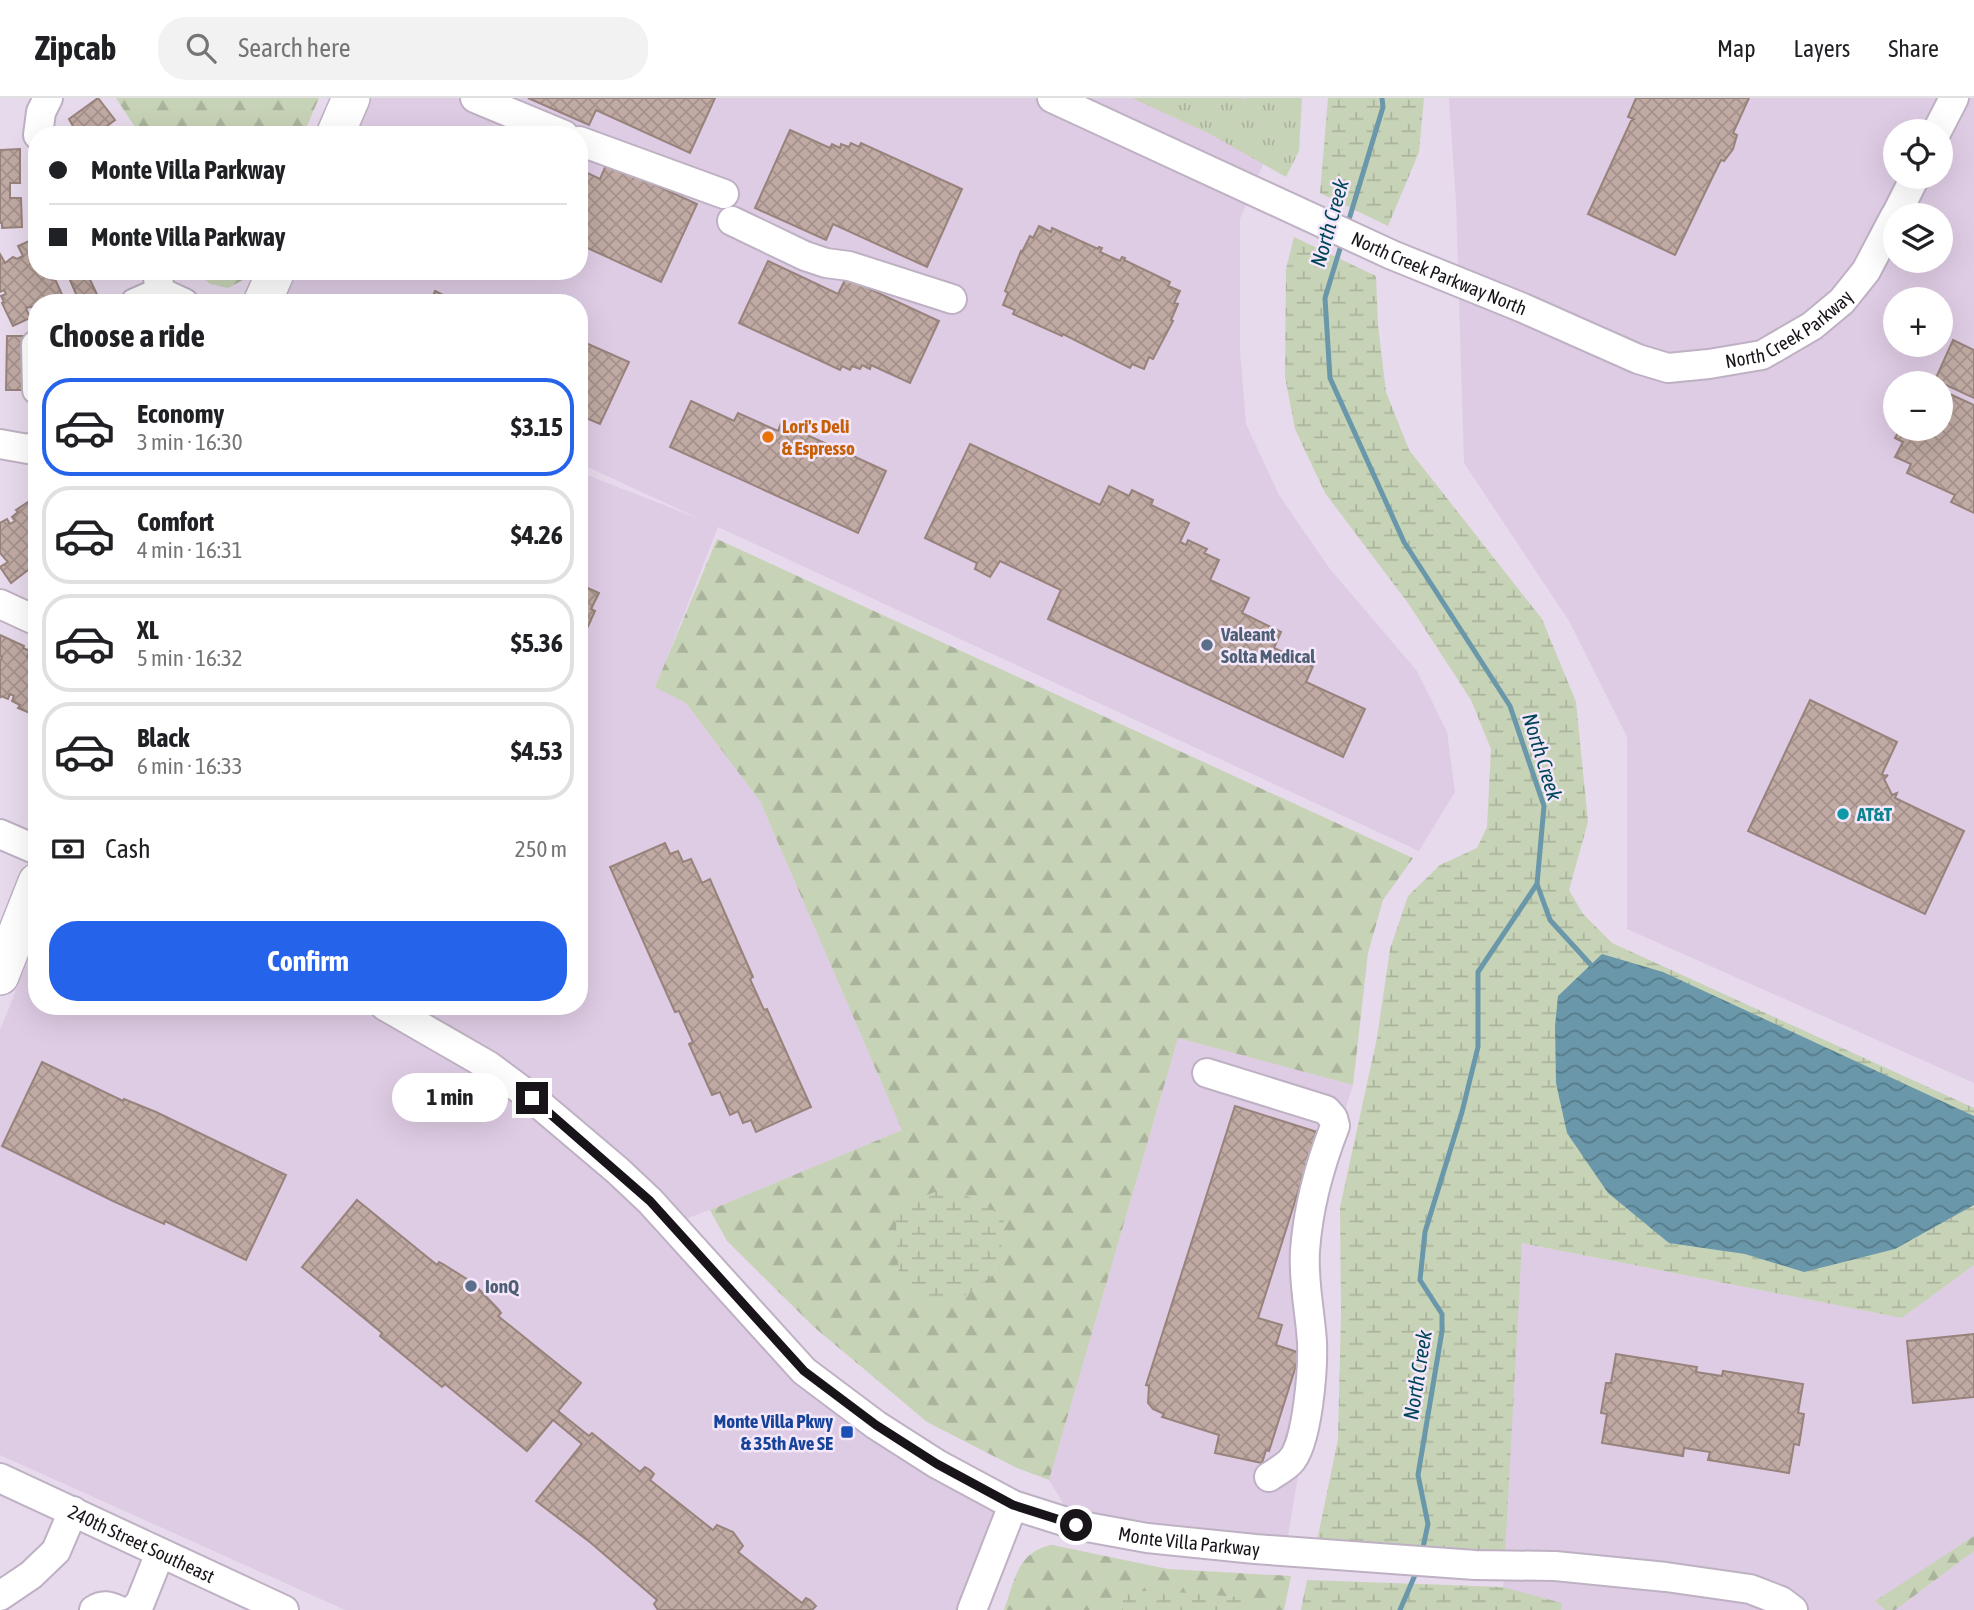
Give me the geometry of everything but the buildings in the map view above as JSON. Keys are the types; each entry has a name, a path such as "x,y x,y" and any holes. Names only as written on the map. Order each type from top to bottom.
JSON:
{"main road":[{"path":"339,126 351,98"},
{"path":"0,976 28,904"}],"street":[{"path":"39,126 41,112 48,98"},
{"path":"475,98 542,126"},
{"name":"North Creek Parkway North","path":"1052,98 1309,218 1638,359"},
{"path":"1943,119 1954,98"},
{"path":"588,144 724,194"},
{"path":"732,221 805,256 849,266 952,299"},
{"name":"North Creek Parkway","path":"1638,359 1668,368 1682,368 1762,355 1812,326 1842,301 1866,271 1883,239"},
{"path":"0,444 28,449"},
{"path":"0,604 28,617"},
{"path":"0,834 28,846"},
{"name":"Monte Villa Parkway","path":"400,1015 489,1066 532,1098 617,1170 650,1201 804,1371 876,1425 1013,1505 1076,1525 1147,1538 1376,1558 1475,1565 1555,1566 1666,1577 1750,1589 1781,1601 1793,1610"},
{"path":"1207,1073 1326,1110 1334,1118 1335,1126 1310,1205 1306,1240 1305,1282 1312,1346 1306,1424 1300,1446 1292,1461 1269,1477"},
{"name":"240th Street Southeast","path":"0,1478 284,1610"},
{"path":"972,1610 1013,1505"},
{"path":"0,1596 31,1575 56,1551 73,1511"},
{"path":"133,1610 166,1555"},
{"path":"150,1610 166,1555"},
{"path":"94,1610 100,1606 109,1606 118,1610"}],"shaded area":[{"path":"351,98 1284,98 1273,141 1240,219 1240,351 1246,424 1279,495 1330,569 1417,671 1447,732 1455,792 1419,851 718,527 656,686 686,703 760,801 902,1130 710,1210 654,1230 815,1398 999,1510 972,1610 345,1610 0,1455 0,1030 28,960 28,1015 588,1015 588,475 700,519 588,467 588,294 266,294 272,280 588,280 588,126 339,126"},
{"path":"1449,98 1974,98 1974,1083 1627,929 1627,737 1569,621 1464,463 1456,202"},
{"path":"1178,1038 1353,1085 1315,1204 1320,1344 1287,1542 1076,1525 1049,1480"},
{"path":"1521,1243 1902,1318 1974,1265 1974,1610 1502,1610"}],"green space":[{"path":"116,98 319,98 307,126 134,126"},
{"path":"1132,98 1302,98 1299,151 1286,177 1210,134"},
{"path":"1328,98 1424,98 1419,152 1388,226 1320,193"},
{"path":"1294,237 1376,276 1378,325 1386,392 1409,450 1542,619 1576,702 1588,822 1569,890 1583,914 1612,943 1974,1108 1974,1265 1902,1318 1522,1243 1505,1555 1317,1541 1338,1439 1340,1207 1377,1038 1390,949 1408,896 1440,865 1477,848 1487,827 1491,749 1471,700 1408,603 1325,493 1295,429 1285,377 1286,269"},
{"path":"205,280 243,280 228,288 210,284"},
{"path":"717,539 1413,858 1383,900 1368,953 1353,1085 1178,1038 1049,1480 1015,1467 927,1422 814,1327 727,1241 710,1210 902,1130 760,801 686,703 655,687"},
{"path":"950,1187 1004,1216 1000,1270 961,1298 930,1304 899,1278 895,1206"},
{"path":"1974,1536 1974,1551 1895,1610 1885,1610 1875,1601"},
{"path":"1052,1545 1168,1569 1291,1576 1284,1610 1004,1610 1024,1561 1031,1554"},
{"path":"1307,1580 1503,1587 1562,1603 1561,1610 1301,1610"},
{"path":"1150,1590 1238,1597 1250,1610 1123,1610 1123,1595"}],"water":[{"path":"1602,954 1663,972 1974,1116 1974,1205 1895,1249 1804,1272 1745,1254 1669,1243 1608,1193 1567,1133 1556,1083 1555,1026 1558,996"}],"waterway":[{"name":"North Creek","path":"1347,226 1383,107 1382,98"},
{"name":"North Creek","path":"1342,242 1325,298 1330,378 1404,542 1510,706 1544,806 1537,884 1478,972 1478,1047 1462,1112 1425,1232 1420,1280 1442,1314 1442,1331 1418,1475 1428,1524 1422,1552"},
{"path":"1537,884 1550,920 1591,965"},
{"name":"North Creek","path":"1400,1610 1418,1568"}],"place":[{"name":"Lori's Deli & Espresso","path":"768,437"},
{"name":"Valeant Solta Medical","path":"1207,645"},
{"name":"AT&T","path":"1843,814"},
{"name":"IonQ","path":"471,1286"},
{"name":"Monte Villa Pkwy & 35th Ave SE","path":"847,1432"}],"route":[{"path":"532,1098 650,1201 804,1371 876,1425 937,1464 1013,1505 1076,1525"}]}
